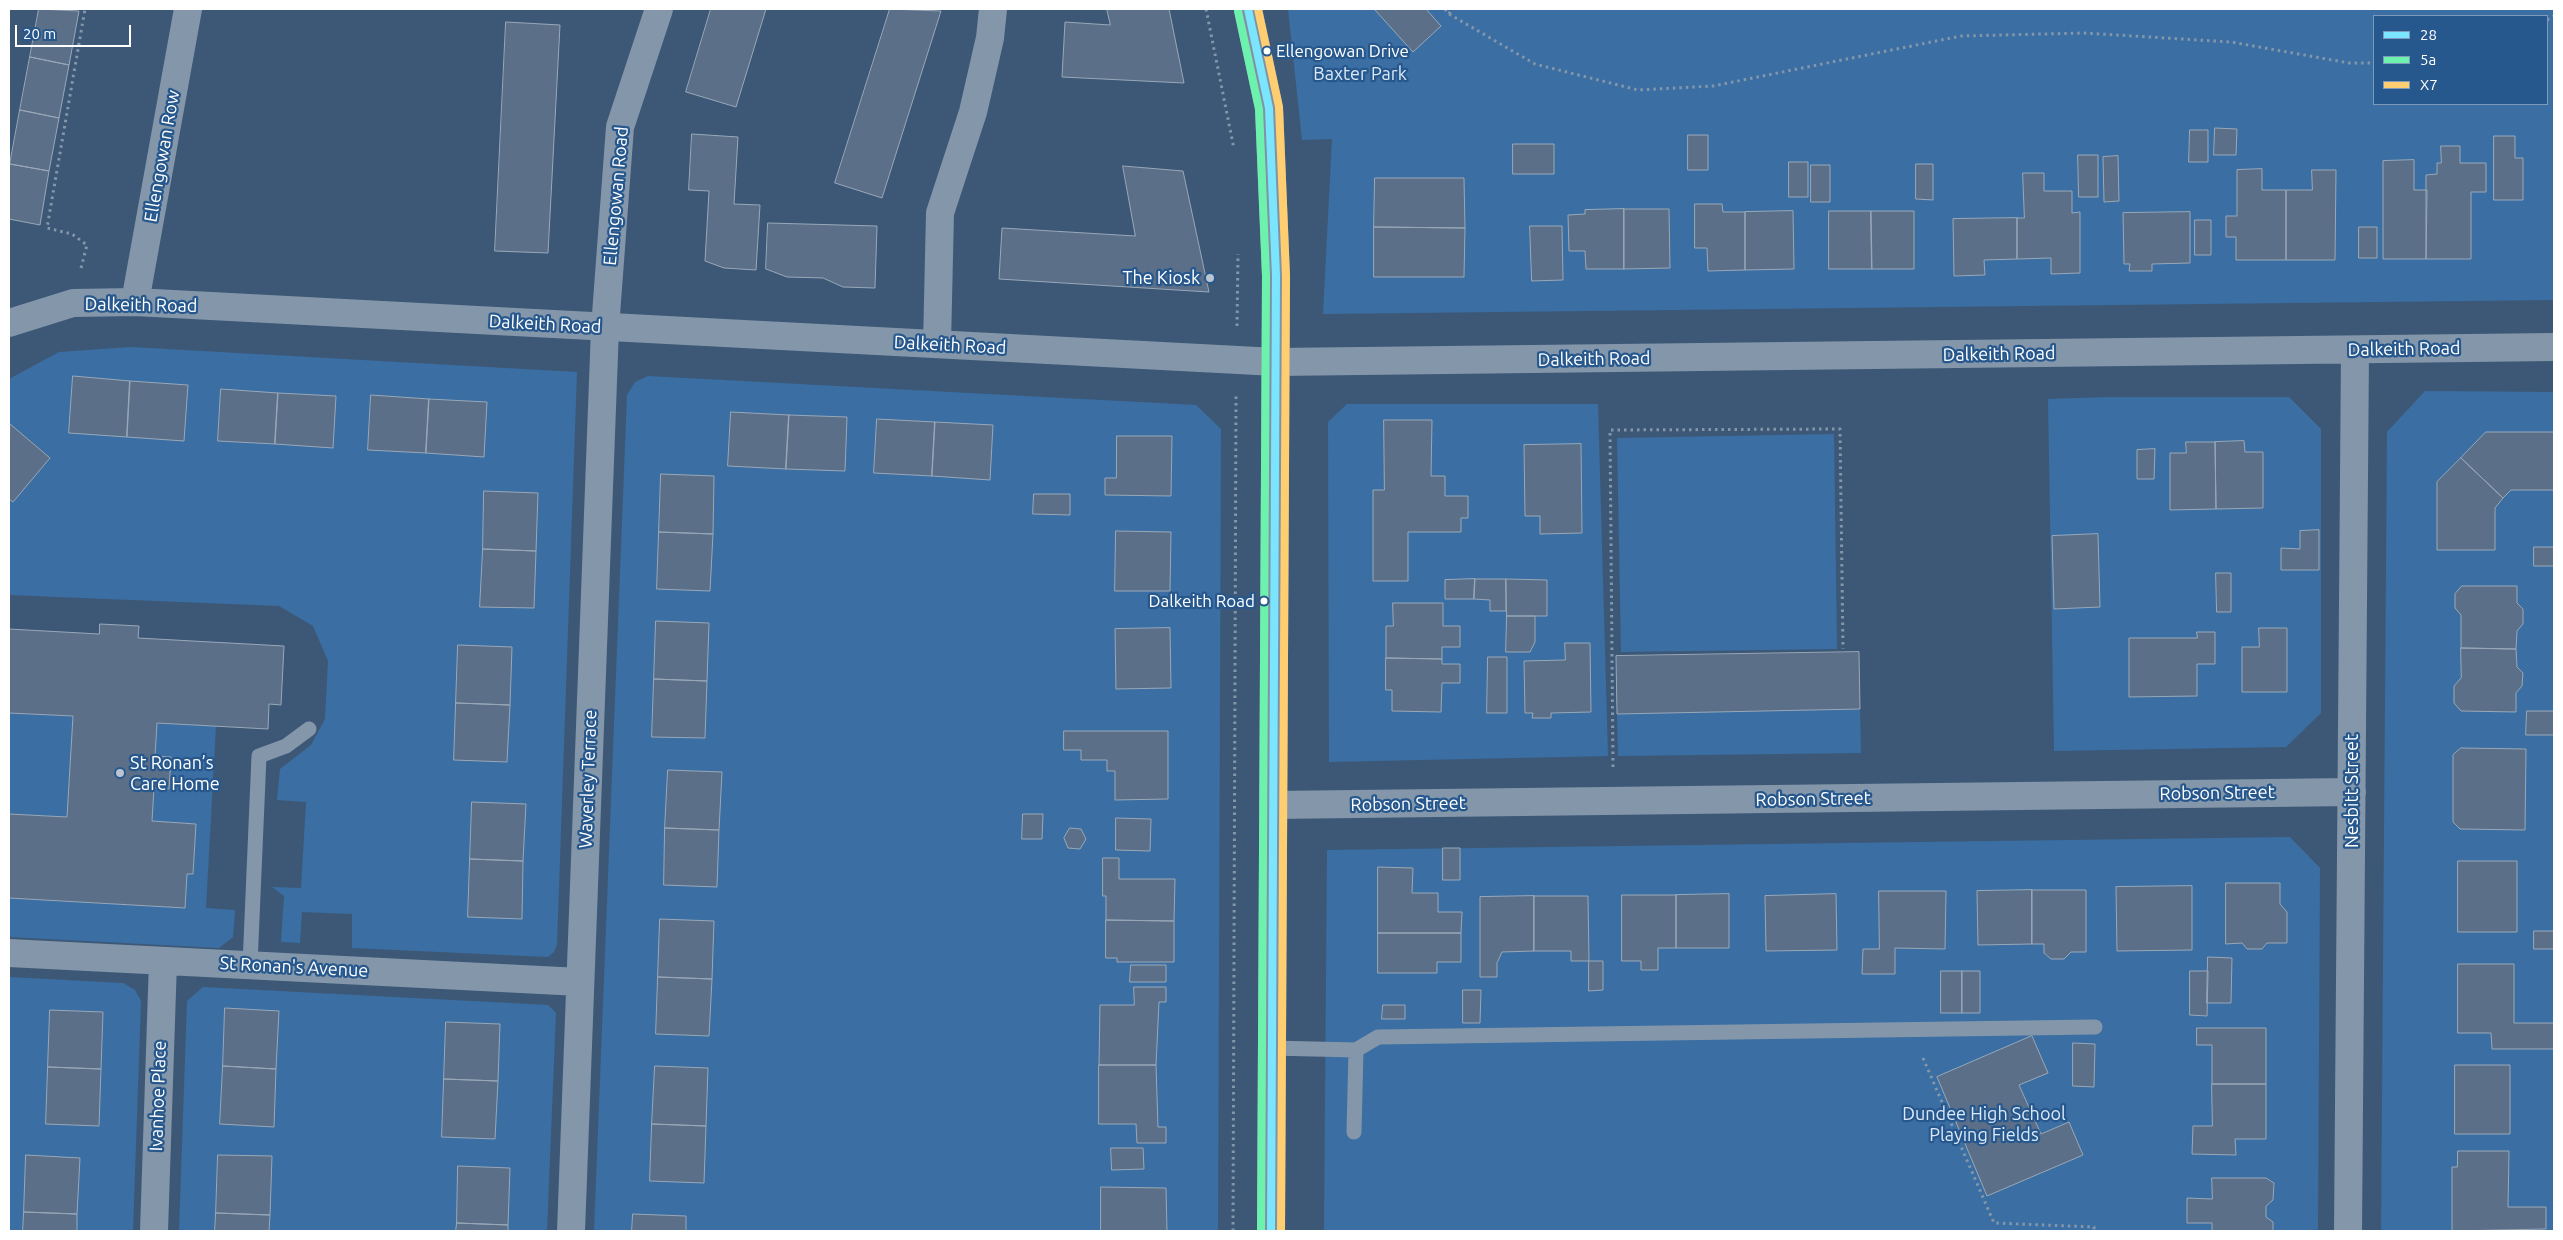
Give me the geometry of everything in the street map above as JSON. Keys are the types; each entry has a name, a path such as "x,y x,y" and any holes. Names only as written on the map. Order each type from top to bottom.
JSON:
{"main road":[{"path":"1248,9 1269,108 1276,276 1271,1231"}],"street":[{"name":"Ellengowan Row","path":"136,302 188,9"},
{"name":"Ellengowan Road","path":"605,328 620,128 659,9"},
{"path":"937,344 940,213 973,112 990,38 994,9"},
{"name":"Dalkeith Road","path":"9,323 73,303 136,302 1276,362 2554,347"},
{"name":"Waverley Terrace","path":"571,1231 605,328"},
{"name":"Nesbitt Street","path":"2348,1231 2356,350"},
{"name":"Robson Street","path":"1273,805 2352,792"},
{"name":"St Ronan's Avenue","path":"9,952 580,982"},
{"name":"Ivanhoe Place","path":"154,1231 163,961"}],"lane":[{"path":"250,965 260,756 286,746 309,728"},
{"path":"1272,1048 1356,1050 1378,1037 2095,1027"},
{"path":"1354,1132 1356,1050"}],"path":[{"path":"73,303 87,244 72,234 47,228 84,9"},
{"path":"1206,9 1234,150"},
{"path":"1445,9 1449,14 1535,64 1638,90 1713,86 1961,36 2084,33 2231,42 2349,63 2373,63"},
{"path":"1449,14 1452,9"},
{"path":"1233,1231 1238,246"},
{"path":"1613,802 1610,430 1840,429 1844,649"},
{"path":"1911,1030 1994,1224 2094,1227 2094,1231"}],"green space":[{"name":"Baxter Park","path":"1288,9 2554,9 2554,300 1323,314 1332,139 1302,140"},
{"path":"131,347 577,372 557,945 554,952 548,957 352,948 352,914 302,912 300,943 281,942 284,896 272,887 301,888 306,802 277,800 280,769 311,745 325,719 328,661 313,626 279,606 9,595 9,379 59,352"},
{"path":"648,376 1196,405 1221,429 1218,1231 594,1231 627,395 635,382"},
{"path":"2425,391 2554,392 2554,1231 2381,1231 2387,432"},
{"path":"2289,397 2321,429 2321,713 2286,747 2054,751 2048,399"},
{"path":"1347,404 1598,404 1608,756 1329,762 1328,422"},
{"path":"1834,434 1837,649 1621,652 1617,438"},
{"path":"1860,709 1861,753 1618,756 1617,714"},
{"path":"9,713 73,716 67,817 9,814"},
{"path":"157,723 216,726 206,908 235,910 233,937 219,948 9,937 9,898 185,908 187,874 193,874 196,824 152,821 154,788 169,788 171,758 155,756"},
{"name":"Dundee High School Playing Fields","path":"2290,837 2320,868 2318,1231 1324,1231 1327,850"},
{"path":"9,977 123,983 135,990 141,1001 133,1231 9,1231"},
{"path":"203,987 548,1005 556,1013 547,1231 179,1231 187,1001"}],"building":[{"path":"39,9 79,11 69,65 30,57"},
{"path":"711,9 766,9 736,107 686,92"},
{"path":"890,9 941,11 882,198 835,183"},
{"path":"1107,9 1169,9 1184,83 1062,77 1065,22 1110,25"},
{"path":"1426,9 1441,26 1413,52 1375,10"},
{"path":"506,22 560,25 548,253 495,251"},
{"path":"30,57 69,65 59,118 20,110"},
{"path":"20,110 59,118 49,171 10,164"},
{"path":"2215,128 2237,129 2236,155 2214,155"},
{"path":"2190,130 2208,130 2208,162 2189,162"},
{"path":"692,134 738,137 734,204 760,205 756,270 724,268 705,261 709,191 689,190"},
{"path":"1688,135 1708,135 1708,170 1688,170"},
{"path":"2494,136 2515,136 2515,158 2523,158 2523,200 2494,200"},
{"path":"1513,144 1554,144 1554,174 1513,174"},
{"path":"2441,146 2460,146 2460,163 2486,163 2486,192 2471,192 2471,259 2426,259 2426,175 2437,174 2437,163 2441,163"},
{"path":"2078,155 2098,155 2098,197 2079,197"},
{"path":"2118,156 2119,201 2104,202 2103,157"},
{"path":"2414,160 2414,190 2427,190 2426,259 2383,259 2383,161"},
{"path":"1789,162 1808,162 1808,197 1789,197"},
{"path":"10,164 49,171 40,225 9,219"},
{"path":"1916,164 1933,164 1933,200 1916,199"},
{"path":"1811,165 1830,165 1830,202 1811,202"},
{"path":"1123,166 1183,171 1209,292 999,279 1002,228 1135,236"},
{"path":"2262,169 2262,190 2286,190 2286,260 2236,260 2236,237 2226,237 2226,216 2237,216 2237,170"},
{"path":"2312,170 2336,170 2335,260 2286,260 2286,190 2312,190"},
{"path":"2023,173 2044,173 2044,191 2072,191 2072,213 2080,212 2080,273 2051,274 2051,258 2017,259 2017,218 2024,218"},
{"path":"1375,178 1464,178 1465,228 1374,227"},
{"path":"1695,204 1722,204 1723,212 1745,212 1745,270 1708,271 1707,248 1695,248"},
{"path":"1624,209 1624,269 1586,269 1585,251 1569,251 1568,215 1585,214 1585,210"},
{"path":"1624,209 1669,209 1670,268 1624,269"},
{"path":"1793,211 1794,269 1745,270 1745,212"},
{"path":"1829,211 1871,211 1872,269 1829,269"},
{"path":"1871,211 1914,211 1914,269 1872,269"},
{"path":"2190,212 2190,263 2152,264 2152,271 2129,271 2130,264 2124,264 2123,213"},
{"path":"2017,218 2017,259 1984,260 1985,275 1954,276 1953,219"},
{"path":"2195,220 2211,220 2211,255 2195,255"},
{"path":"768,223 877,226 875,288 843,287 823,278 787,277 766,269"},
{"path":"1530,226 1562,226 1563,280 1532,281"},
{"path":"1374,227 1465,228 1464,277 1374,277"},
{"path":"2359,227 2377,227 2377,258 2359,258"},
{"path":"73,376 130,381 127,437 69,433"},
{"path":"130,381 188,385 184,441 127,437"},
{"path":"221,389 278,393 275,444 218,441"},
{"path":"278,393 336,396 333,448 275,444"},
{"path":"371,395 429,399 426,453 368,450"},
{"path":"429,399 487,402 484,457 426,453"},
{"path":"731,412 789,415 786,469 728,466"},
{"path":"789,415 847,417 845,471 786,469"},
{"path":"877,419 935,422 932,476 874,473"},
{"path":"1384,420 1432,420 1431,476 1445,476 1445,496 1468,496 1468,518 1461,518 1461,532 1408,532 1408,581 1373,581 1373,490 1384,490"},
{"path":"935,422 993,425 990,480 932,476"},
{"path":"10,424 50,458 13,502 9,499"},
{"path":"2486,432 2554,432 2554,490 2511,490 2503,498 2461,458"},
{"path":"1117,436 1172,436 1171,496 1105,495 1105,478 1116,478"},
{"path":"2244,441 2245,452 2263,452 2263,508 2216,509 2215,442"},
{"path":"2186,442 2215,442 2216,509 2170,510 2170,453 2186,453"},
{"path":"1581,444 1582,533 1540,534 1540,516 1525,516 1524,445"},
{"path":"2155,449 2154,479 2137,479 2137,450"},
{"path":"2461,458 2503,498 2495,508 2495,550 2437,550 2437,482"},
{"path":"661,474 714,476 713,534 659,532"},
{"path":"484,491 538,493 536,551 483,549"},
{"path":"1034,494 1070,494 1070,515 1033,514"},
{"path":"2319,530 2319,570 2281,570 2281,548 2300,549 2300,531"},
{"path":"1116,531 1171,532 1170,591 1115,591"},
{"path":"659,532 713,534 710,591 657,589"},
{"path":"2098,534 2100,607 2054,609 2052,536"},
{"path":"2534,547 2554,547 2554,566 2534,566"},
{"path":"483,549 536,551 534,608 480,607"},
{"path":"2216,573 2231,573 2231,612 2217,612"},
{"path":"1475,579 1474,599 1445,599 1445,580"},
{"path":"1475,579 1506,579 1506,611 1490,611 1490,600 1474,599"},
{"path":"1506,579 1547,580 1547,616 1507,616"},
{"path":"2462,586 2517,586 2517,603 2523,609 2523,624 2517,631 2516,649 2461,648 2461,615 2455,608 2455,594"},
{"path":"1393,603 1443,603 1443,626 1460,626 1460,647 1442,647 1442,659 1386,658 1386,626 1393,626"},
{"path":"1507,616 1535,616 1535,642 1530,652 1506,652"},
{"path":"656,621 709,623 707,681 654,679"},
{"name":"St Ronan’s Care Home","path":"100,624 139,626 138,638 284,646 281,705 269,704 268,729 157,723 155,756 171,757 169,789 154,788 152,821 196,824 193,874 187,874 185,908 9,898 9,814 67,817 73,716 9,713 9,629 99,634"},
{"path":"1170,628 1171,688 1116,689 1115,629"},
{"path":"2259,628 2287,628 2287,692 2242,692 2242,647 2259,647"},
{"path":"2197,632 2215,632 2215,664 2197,664 2197,696 2129,697 2129,638 2197,638"},
{"path":"1565,643 1590,643 1591,712 1551,713 1551,718 1532,718 1533,713 1525,713 1524,661 1565,660"},
{"path":"458,645 512,647 510,705 456,703"},
{"path":"2461,648 2516,649 2517,667 2523,673 2522,686 2516,693 2516,712 2461,711 2454,703 2454,686 2461,678"},
{"path":"1859,652 1860,709 1617,714 1616,656"},
{"path":"1488,657 1507,657 1507,713 1487,713"},
{"path":"1386,658 1442,659 1442,664 1460,664 1460,683 1442,683 1441,712 1392,711 1392,690 1386,690"},
{"path":"654,679 707,681 705,738 652,737"},
{"path":"456,703 510,705 507,762 454,760"},
{"path":"2527,711 2554,711 2554,735 2526,735"},
{"path":"1064,731 1168,731 1168,799 1115,800 1115,771 1107,771 1107,760 1081,760 1081,750 1064,750"},
{"path":"2461,748 2526,749 2525,830 2460,829 2453,822 2453,755"},
{"path":"668,770 722,772 719,830 665,828"},
{"path":"472,802 526,804 523,861 470,859"},
{"path":"1023,814 1043,814 1042,839 1022,839"},
{"path":"1116,818 1151,819 1150,851 1116,850"},
{"path":"665,828 719,830 717,887 664,885"},
{"path":"1070,828 1081,829 1086,839 1080,849 1068,848 1064,838"},
{"path":"1443,848 1460,848 1460,880 1443,880"},
{"path":"1103,858 1119,858 1119,879 1175,879 1174,921 1106,920 1106,896 1103,896"},
{"path":"470,859 523,861 522,919 468,917"},
{"path":"2458,861 2517,861 2517,932 2458,932"},
{"path":"1378,867 1413,868 1412,893 1438,893 1438,912 1462,912 1461,933 1378,933"},
{"path":"2226,883 2280,883 2280,904 2287,912 2287,943 2267,943 2262,949 2247,949 2242,943 2226,944"},
{"path":"2192,886 2192,950 2117,951 2116,887"},
{"path":"2032,890 2086,890 2086,952 2071,952 2064,959 2051,959 2044,953 2044,944 2032,944"},
{"path":"2032,890 2032,944 1978,945 1977,891"},
{"path":"1879,891 1946,891 1945,949 1895,948 1895,974 1862,974 1863,949 1879,949"},
{"path":"1729,894 1729,948 1676,948 1676,895"},
{"path":"1836,894 1837,950 1766,951 1765,896"},
{"path":"1622,895 1676,895 1676,948 1658,948 1658,970 1641,970 1641,961 1622,961"},
{"path":"1534,896 1588,896 1589,961 1571,961 1571,951 1534,951"},
{"path":"1534,896 1534,951 1502,952 1497,963 1497,977 1480,977 1480,897"},
{"path":"660,919 714,921 712,979 658,977"},
{"path":"1106,920 1174,921 1174,962 1117,962 1117,958 1106,958"},
{"path":"2534,931 2554,931 2554,949 2534,949"},
{"path":"1378,933 1461,933 1461,962 1437,962 1437,973 1378,973"},
{"path":"2208,957 2232,958 2231,1003 2207,1003"},
{"path":"1589,961 1603,961 1603,990 1589,991"},
{"path":"2458,964 2514,964 2514,1023 2554,1023 2554,1049 2492,1049 2491,1033 2458,1033"},
{"path":"1131,965 1166,965 1166,982 1130,982"},
{"path":"1941,971 1962,971 1962,1013 1941,1013"},
{"path":"1962,971 1980,971 1980,1013 1962,1013"},
{"path":"2190,971 2208,971 2207,1016 2190,1015"},
{"path":"658,977 712,979 709,1036 656,1034"},
{"path":"1134,987 1166,987 1166,1002 1159,1002 1156,1065 1099,1065 1100,1005 1134,1005"},
{"path":"1463,990 1481,990 1480,1023 1463,1023"},
{"path":"1383,1005 1405,1005 1405,1019 1382,1019"},
{"path":"225,1008 279,1011 276,1069 223,1066"},
{"path":"50,1010 103,1012 101,1069 48,1067"},
{"path":"446,1022 500,1024 498,1081 444,1079"},
{"path":"2197,1028 2266,1028 2266,1084 2212,1084 2212,1045 2197,1045"},
{"path":"2032,1036 2048,1073 2019,1085 2041,1134 2069,1122 2083,1155 1987,1196 1937,1077"},
{"path":"2073,1043 2095,1044 2094,1087 2073,1086"},
{"path":"1099,1065 1156,1065 1158,1127 1166,1127 1166,1143 1137,1143 1136,1124 1099,1124"},
{"path":"2455,1065 2510,1065 2510,1134 2455,1134"},
{"path":"223,1066 276,1069 274,1127 220,1124"},
{"path":"655,1066 708,1068 706,1126 652,1124"},
{"path":"48,1067 101,1069 99,1126 46,1124"},
{"path":"444,1079 498,1081 495,1139 442,1137"},
{"path":"2212,1084 2266,1084 2266,1139 2235,1139 2236,1155 2192,1154 2193,1126 2212,1126"},
{"path":"652,1124 706,1126 704,1183 650,1181"},
{"path":"1111,1148 1143,1148 1144,1169 1112,1170"},
{"path":"2458,1151 2509,1151 2508,1207 2546,1207 2546,1229 2452,1231 2452,1167 2457,1167"},
{"path":"26,1155 80,1158 77,1214 24,1212"},
{"path":"218,1155 272,1156 270,1215 216,1213"},
{"path":"458,1166 510,1168 508,1225 457,1223"},
{"path":"2212,1178 2266,1178 2274,1183 2273,1200 2266,1206 2266,1217 2273,1222 2273,1231 2212,1231 2212,1223 2187,1223 2187,1198 2212,1199"},
{"path":"1101,1187 1166,1188 1167,1231 1101,1231"},
{"path":"24,1212 77,1214 77,1231 23,1231"},
{"path":"216,1213 270,1215 269,1231 215,1231"},
{"path":"633,1214 686,1216 686,1231 632,1231"},
{"path":"457,1223 508,1225 508,1231 456,1231"}],"transit line":[{"name":"28","path":"1248,9 1269,108 1276,276 1271,1231"},
{"name":"X7","path":"1258,9 1279,107 1286,276 1281,1231"},
{"name":"5a","path":"1238,11 1259,109 1266,276 1261,1231"}],"place":[{"name":"Ellengowan Drive","path":"1267,51"},
{"name":"The Kiosk","path":"1210,278"},
{"name":"Dalkeith Road","path":"1264,601"},
{"name":"St Ronan’s Care Home","path":"120,773"}]}
